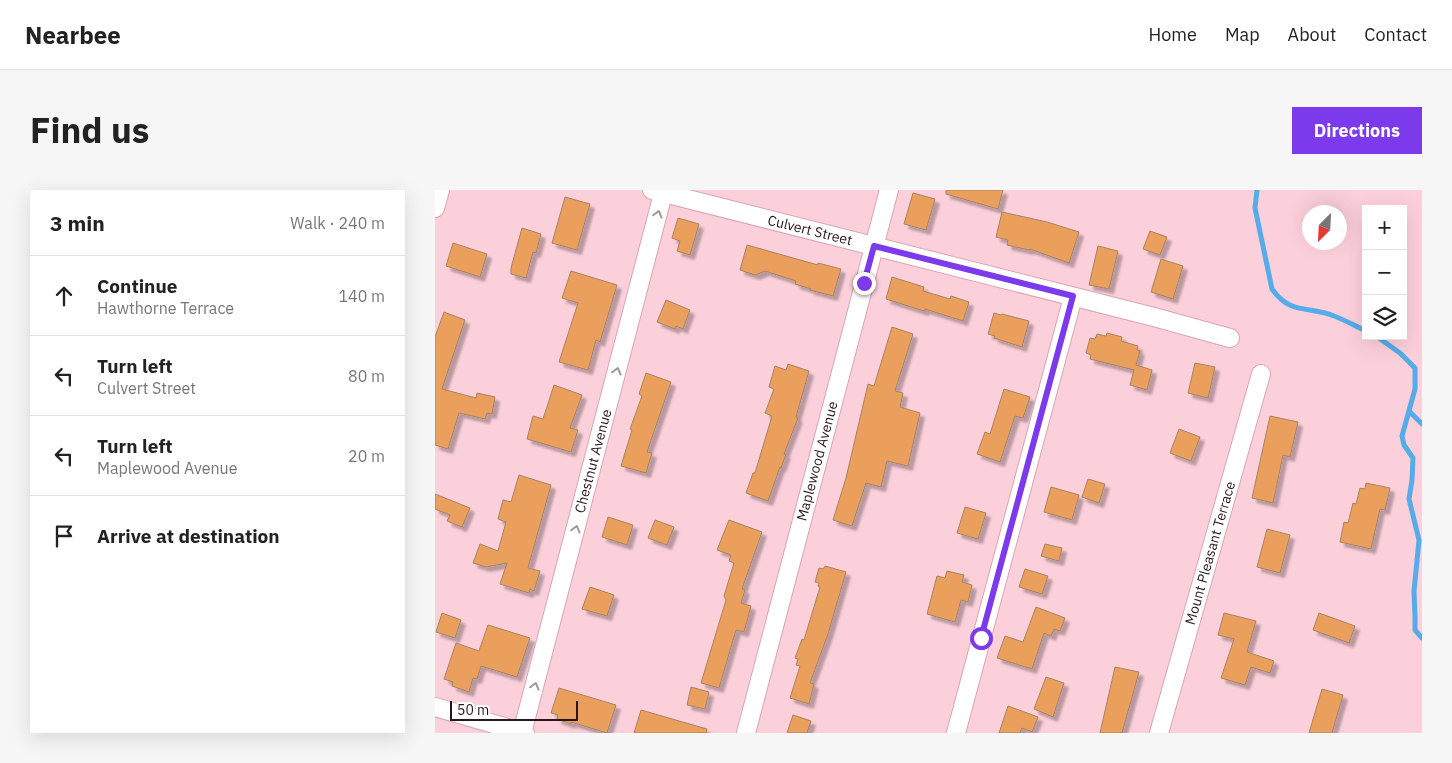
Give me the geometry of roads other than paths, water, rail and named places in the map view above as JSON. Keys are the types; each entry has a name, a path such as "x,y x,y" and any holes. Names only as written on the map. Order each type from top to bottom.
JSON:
{"street":[{"path":"435,208 440,190"},
{"name":"Maplewood Avenue","path":"746,733 889,190"},
{"name":"Culvert Street","path":"660,191 1230,338"},
{"name":"Chestnut Avenue","path":"523,733 660,191"},
{"path":"956,733 1073,296"},
{"name":"Mount Pleasant Terrace","path":"1159,733 1261,374"},
{"path":"435,707 523,733"}],"waterway":[{"path":"1257,190 1255,208 1272,289 1279,297 1293,307 1325,313 1362,329"},
{"path":"1382,340 1400,353 1415,368 1415,389 1402,436 1404,445 1413,458 1409,499 1419,540 1414,591 1415,630 1422,638"},
{"path":"1409,411 1422,424"}]}
